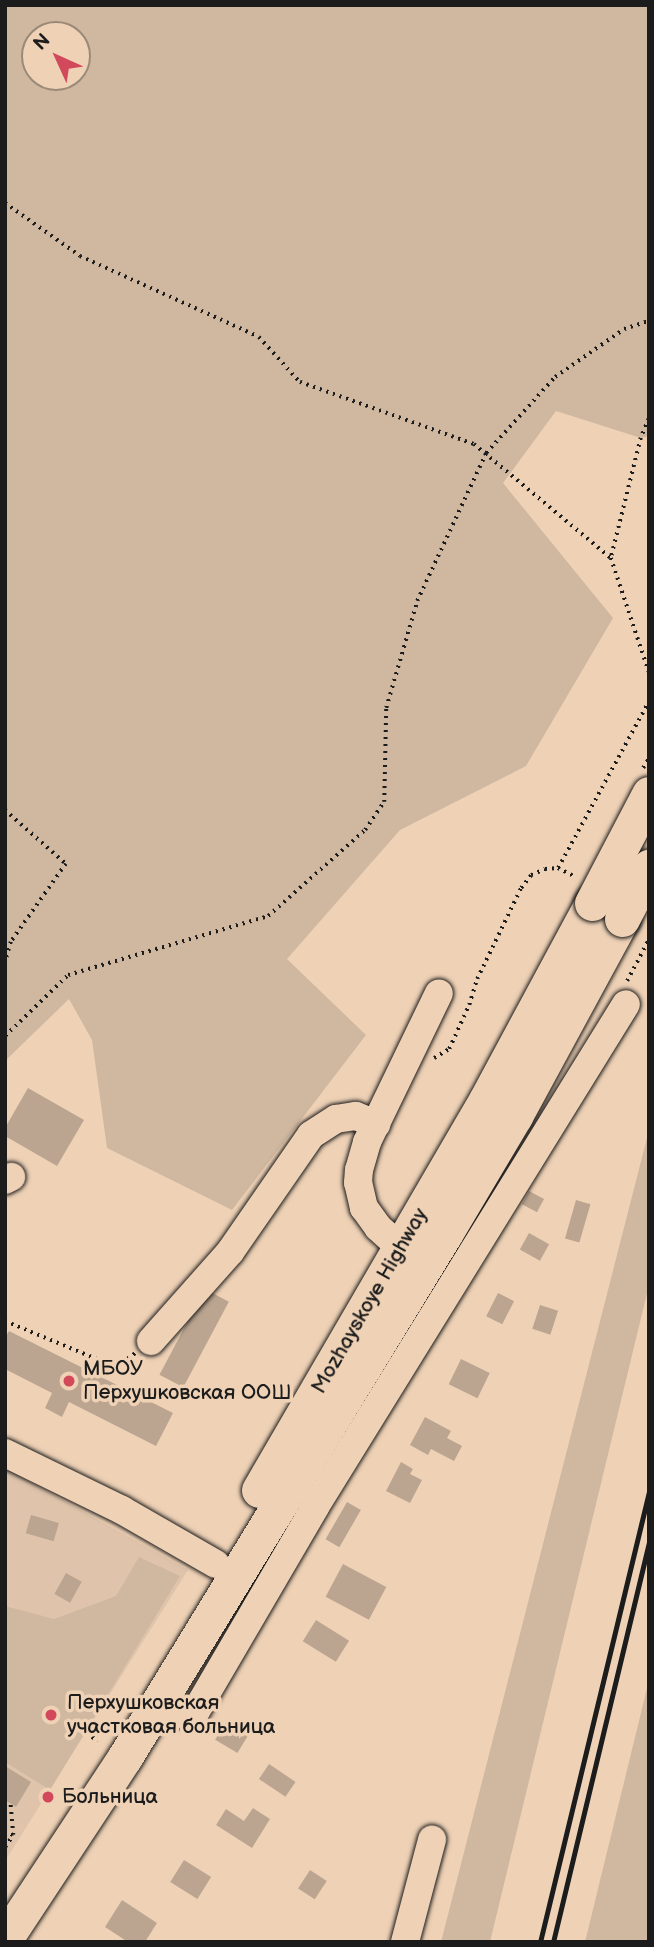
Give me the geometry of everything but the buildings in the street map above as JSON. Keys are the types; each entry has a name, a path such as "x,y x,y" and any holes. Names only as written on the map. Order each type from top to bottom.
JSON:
{"main road":[{"name":"Mozhayskoye Highway","path":"5,1939 158,1703 486,1166 598,901 649,794"},
{"name":"Mozhayskoye Highway","path":"5,1903 108,1747 401,1248 598,901 649,867"}],"street":[{"path":"401,1248 371,1218 360,1197 358,1183 361,1157 439,993"},
{"path":"158,1703 177,1714 196,1711 330,1484 626,1004"},
{"path":"150,1341 230,1252 311,1135 335,1119 356,1116 376,1124"},
{"path":"5,1453 122,1510 216,1563"},
{"path":"405,1942 432,1840"}],"path":[{"path":"5,203 80,257 258,337 300,382 474,444 611,558 649,672"},
{"path":"5,1036 68,975 268,916 365,830 384,802 386,708 418,601 486,453 555,377 624,329 649,321"},
{"path":"611,558 641,438 649,419"},
{"path":"558,868 649,701"},
{"path":"5,810 66,864 11,942 5,963"},
{"path":"422,1063 449,1049 469,1005 477,979 521,888 531,875 545,869 558,868 598,901"},
{"path":"5,1321 116,1367 150,1341"},
{"path":"92,1737 98,1741"},
{"path":"5,1847 13,1835 10,1803"},
{"path":"5,1831 13,1835"}],"shaded area":[{"path":"5,5 649,5 649,436 641,438 556,411 503,483 613,618 526,766 400,830 287,959 366,1035 232,1210 107,1148 92,1040 69,999 5,1061"},
{"path":"649,1130 649,1285 490,1942 441,1942"},
{"name":"Перхушковская участковая больница","path":"5,1468 188,1570 5,1861"},
{"path":"139,1557 180,1576 50,1790 5,1762 5,1606 54,1619 116,1596"},
{"path":"649,1680 649,1942 585,1942"}],"railway":[{"path":"540,1942 649,1490"},
{"path":"553,1942 649,1541"}],"place":[{"name":"МБОУ Перхушковская ООШ","path":"69,1381"},
{"name":"Перхушковская участковая больница","path":"51,1715"},
{"name":"Больница","path":"48,1797"}]}
